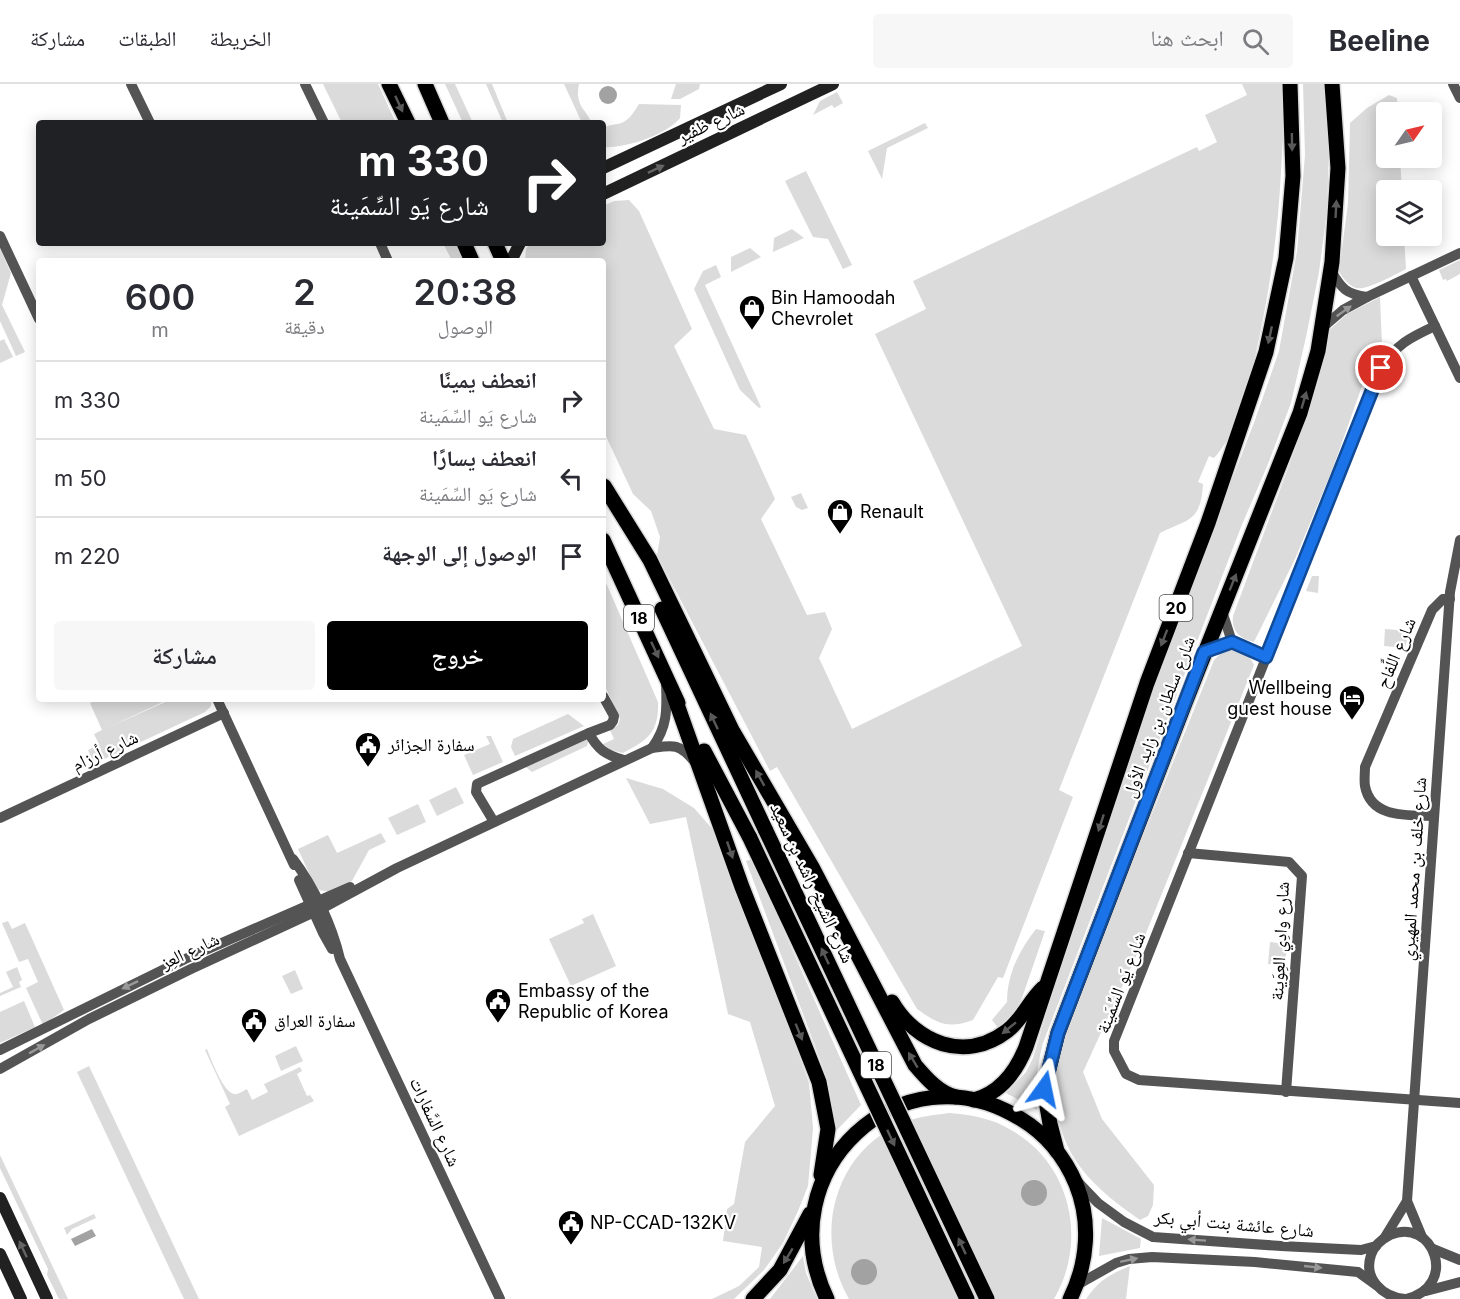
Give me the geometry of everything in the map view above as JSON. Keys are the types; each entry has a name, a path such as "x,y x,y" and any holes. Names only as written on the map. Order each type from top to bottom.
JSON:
{"main road":[{"path":"389,84 407,120"},
{"path":"425,84 441,120"},
{"name":"شارع ظفير","path":"606,167 781,84"},
{"name":"شارع ظفير","path":"606,193 833,84"},
{"name":"شارع سلطان بن زايد الأول","path":"974,1100 985,1097 996,1090 1014,1071 1026,1047 1148,683 1208,523 1266,352 1287,246 1293,176 1290,84"},
{"name":"شارع سلطان بن زايد الأول","path":"1057,1151 1044,1089 1058,1033 1204,652 1300,413 1318,351 1331,271 1338,168 1332,84"},
{"path":"606,490 650,560 732,730 812,867 915,1065 931,1083 951,1096 974,1100 1011,1113 1044,1136 1057,1151 1072,1176 1082,1202 1086,1230 1082,1267 1074,1292"},
{"name":"شارع الشيخ راشد بن سعيد","path":"606,491 987,1299"},
{"name":"شارع الشيخ راشد بن سعيد","path":"606,546 674,696 750,838 967,1299"},
{"path":"674,696 742,887 819,1082 828,1129 812,1224 814,1262 827,1299"},
{"path":"860,961 875,976 902,1019 931,1040 952,1046 981,1044 1007,1031 1018,1021 1033,998 1047,984"},
{"path":"818,1190 843,1146 861,1128 882,1114 905,1104 956,1097"},
{"path":"0,1198 47,1299"},
{"path":"753,1299 780,1270 814,1206"},
{"path":"0,1254 21,1299"}],"street":[{"path":"131,84 149,120"},
{"path":"305,84 323,120"},
{"path":"1454,84 1460,98"},
{"path":"0,236 36,313"},
{"path":"1322,328 1343,310 1460,253"},
{"path":"1331,271 1347,292 1367,297"},
{"path":"1411,276 1460,378"},
{"name":"شارع يَو السِّمَينة","path":"1435,326 1393,350 1381,368 1114,1041 1114,1051 1126,1074 1139,1080 1460,1103"},
{"name":"شارع خلف بن محمد المهيري","path":"1422,1238 1407,1201 1450,599 1460,540"},
{"name":"شارع اللِّفاح","path":"1434,816 1386,812 1375,806 1365,787 1365,767 1432,610 1443,599 1450,599"},
{"path":"1221,610 1232,642"},
{"path":"1204,652 1232,642 1266,657"},
{"path":"652,748 667,715 665,673"},
{"name":"شارع السَّفارات","path":"219,702 315,906 323,933 340,959 500,1299"},
{"path":"494,822 482,800 484,788 491,779 600,728 608,716 606,702"},
{"name":"شارع أرزام","path":"0,818 224,713"},
{"path":"589,733 594,744 603,752 624,760"},
{"name":"شارع العِز","path":"0,1050 151,975 315,906 652,748 677,746 686,751 703,773"},
{"name":"شارع وادِي العِوَينة","path":"1188,854 1289,862 1302,876 1286,1092"},
{"name":"شارع العِز","path":"0,1069 89,1019 315,906"},
{"name":"شارع عائشة بنت أبي بكر","path":"1072,1176 1098,1203 1124,1222 1153,1237 1361,1250 1380,1242"},
{"name":"شارع خلف بن محمد المهيري","path":"1380,1242 1407,1201"},
{"path":"1460,1260 1433,1249 1413,1233 1403,1232 1393,1233 1380,1242 1371,1255 1370,1266 1371,1276 1383,1293 1395,1298 1414,1297 1460,1282"},
{"path":"1414,1297 1432,1282 1436,1272 1433,1249"},
{"name":"شارع عائشة بنت أبي بكر","path":"1074,1292 1116,1263 1129,1259 1152,1257 1255,1262 1358,1272 1383,1293"}],"shaded area":[{"path":"323,84 378,84 395,120 341,120"},
{"path":"445,84 455,84 472,120 462,120"},
{"path":"486,84 492,84 507,120 502,120"},
{"path":"564,84 579,84 579,101 590,120 581,120"},
{"path":"676,84 700,84 699,89 680,99 671,99"},
{"path":"1242,84 1281,84 1283,138 1278,218 1269,288 1245,397 1229,437 1214,458 1209,456 1198,482 1203,484 1202,496 1196,513 1191,518 1160,533 1059,790 1073,797 1003,978 998,977 973,1020 957,1024 943,1024 917,1009 777,767 770,771 657,555 660,537 651,511 633,494 606,436 606,258 525,258 526,249 528,246 606,246 606,205 614,201 629,200 639,211 692,329 674,346 714,429 746,435 775,499 761,519 807,615 825,612 832,629 819,658 852,729 1022,646 875,334 926,309 913,281 1197,147 1199,151 1217,142 1205,115 1247,95"},
{"path":"1303,84 1324,84 1329,146 1327,211 1319,272 1291,403 1241,527 1043,1043 1037,1076 1037,1110 1006,1093 1026,1072 1033,1058 1071,931 1158,671 1255,420 1279,351 1297,251 1305,155"},
{"path":"608,86 616,91 617,95 612,103 608,104 600,99 599,95 604,87"},
{"path":"837,92 843,103 834,108 832,105 813,115 820,101"},
{"path":"1389,95 1397,98 1397,102 1377,102"},
{"path":"1376,103 1376,168 1401,168 1401,180 1376,180 1376,246 1405,246 1406,269 1374,285 1356,288 1349,284 1339,272 1348,203 1350,123"},
{"path":"639,104 681,105 680,118 665,130 644,140 622,146 606,147 606,127 624,122"},
{"path":"925,123 928,128 887,148 882,179 868,151"},
{"path":"806,171 852,265 843,269 828,239 813,237 785,181"},
{"path":"792,229 804,238 773,252 774,238"},
{"path":"444,246 456,246 462,258 450,258"},
{"path":"0,248 11,273 2,305 25,352 16,356 0,321"},
{"path":"750,248 761,257 731,272 731,257"},
{"path":"1460,260 1460,274 1447,281 1443,280 1439,270"},
{"path":"716,265 721,277 705,285 761,407 759,408 740,390 694,289 703,271"},
{"path":"1380,297 1382,345 1368,369 1333,468 1295,559 1254,642 1249,641 1235,630 1233,616 1306,420 1327,332 1347,314"},
{"path":"4,339 13,357 0,363 0,341"},
{"path":"801,493 808,508 802,510 796,507 791,497"},
{"path":"1312,576 1319,576 1318,593 1306,591"},
{"path":"606,583 658,702 656,721 650,734 639,744 623,753 610,750 603,744 614,739 610,730 618,725 620,719 606,689"},
{"path":"1385,629 1409,631 1405,648 1384,646"},
{"path":"1231,650 1245,654 1254,665 1142,943 1083,1072 1102,1119 1154,1185 1153,1205 1148,1216 1140,1220 1094,1183 1072,1154 1065,1140 1056,1108 1057,1059 1060,1043 1214,660 1220,654"},
{"path":"163,702 107,728 165,702 212,702 205,712 98,762 92,759 88,750 99,744 94,734 102,730 90,703"},
{"path":"568,714 584,726 515,756 511,747 513,739"},
{"path":"585,729 589,738 587,746 532,772 517,760"},
{"path":"486,736 491,736 503,762 473,775 464,755 490,744"},
{"path":"626,778 663,789 694,808 722,840 809,1083 813,1128 808,1186 783,1243 764,1270 734,1299 712,1299 739,1286 759,1267 762,1247 723,1241 727,1209 734,1204 745,1142 775,1106 750,1022 728,1014 686,817 650,824"},
{"path":"456,787 464,803 437,816 429,800"},
{"path":"418,804 426,822 397,835 388,818"},
{"path":"381,833 386,842 369,850 352,881 330,892 319,890 314,884 298,849 328,835 337,853"},
{"path":"752,859 861,1105 836,1131 828,1081 746,861"},
{"path":"593,914 616,966 571,986 549,939 584,923 582,919"},
{"path":"8,921 12,929 25,923 64,1010 43,1025 26,988 38,982 28,959 19,962 2,923"},
{"path":"1036,929 1045,931 1022,998 1016,1010 998,1028 992,1020 1007,1002 1009,982 1015,963"},
{"path":"1270,942 1287,944 1285,965 1268,964"},
{"path":"17,967 22,980 19,982 21,987 0,996 0,993 13,987 6,972"},
{"path":"295,970 303,989 291,994 282,976"},
{"path":"24,1001 35,1027 0,1043 0,1012"},
{"path":"296,1046 303,1061 281,1071 275,1056"},
{"path":"207,1049 222,1082 234,1094 247,1089 252,1100 268,1092 264,1084 300,1067 302,1071 297,1074 307,1096 310,1095 314,1101 239,1136 225,1107 230,1104 205,1050"},
{"path":"89,1066 199,1299 184,1299 77,1072"},
{"path":"949,1113 981,1118 1011,1130 1031,1144 1048,1162 1060,1183 1068,1205 1071,1229 1070,1253 1064,1276 1054,1299 849,1299 838,1274 832,1248 832,1222 837,1196 847,1172 862,1151 883,1134 913,1119"},
{"path":"0,1155 68,1299 59,1299 47,1275 48,1269 0,1168"},
{"path":"1034,1180 1043,1184 1047,1193 1043,1202 1034,1206 1025,1202 1021,1193 1025,1184"},
{"path":"94,1214 96,1218 72,1229 67,1235 64,1228"},
{"path":"1102,1218 1141,1239 1140,1248 1099,1256"},
{"path":"92,1229 96,1236 75,1246 71,1239"},
{"path":"803,1256 806,1273 817,1299 770,1299"},
{"path":"864,1259 873,1263 877,1272 873,1281 864,1285 855,1281 851,1272 855,1263"},
{"path":"1130,1266 1126,1299 1086,1299 1105,1279"}],"place":[{"name":"Bin Hamoodah Chevrolet","path":"752,331"},
{"name":"Renault","path":"840,535"},
{"name":"Wellbeing guest house","path":"1352,721"},
{"name":"سفارة الجزائر","path":"368,768"},
{"name":"Embassy of the Republic of Korea","path":"498,1024"},
{"name":"سفارة العراق","path":"254,1044"},
{"name":"NP-CCAD-132KV","path":"571,1246"}],"route":[{"path":"1044,1089 1058,1033 1204,652 1232,642 1266,657 1381,368"}]}
